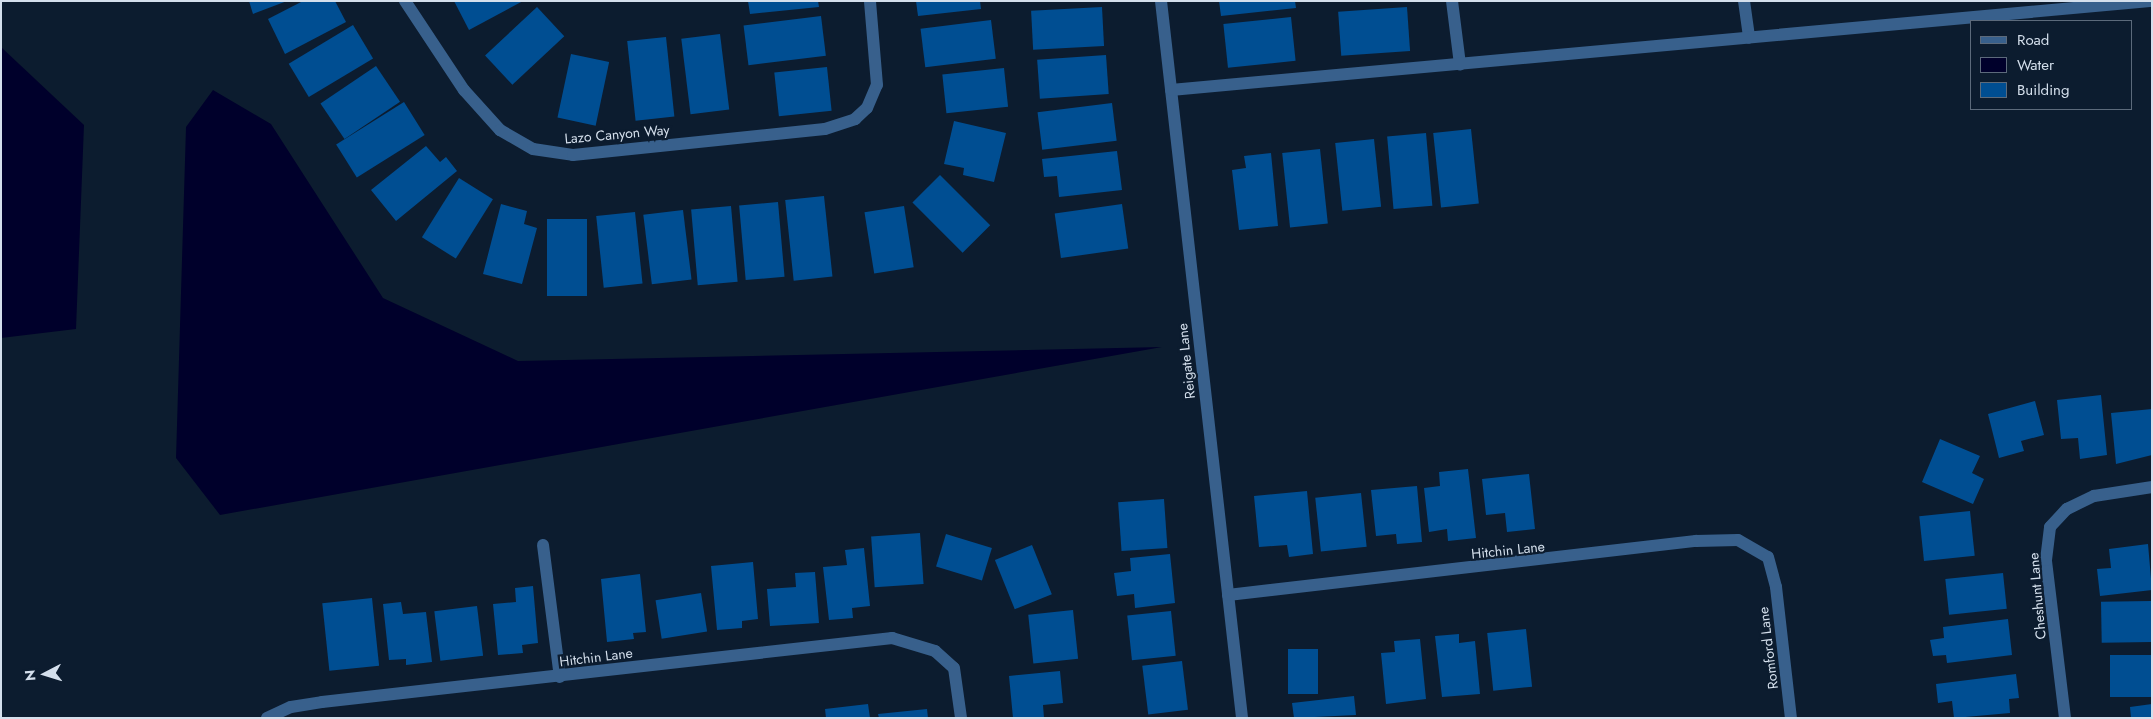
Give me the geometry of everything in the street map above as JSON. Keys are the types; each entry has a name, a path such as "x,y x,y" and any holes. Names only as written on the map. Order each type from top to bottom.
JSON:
{"street":[{"name":"Lazo Canyon Way","path":"405,1 483,113 518,141 554,155 825,129 855,119 867,108 877,85 870,1"},
{"name":"Reigate Lane","path":"1161,1 1242,718"},
{"path":"1452,1 1460,64"},
{"path":"1744,1 1749,38"},
{"path":"1171,90 1749,38 2032,7 2150,1"},
{"name":"Cheshunt Lane","path":"2065,718 2046,560 2050,527 2067,509 2094,496 2152,487"},
{"name":"Hitchin Lane","path":"1228,595 1719,539 1738,540 1768,557 1773,576"},
{"path":"543,545 560,677"},
{"name":"Romford Lane","path":"1773,576 1792,718"},
{"name":"Hitchin Lane","path":"267,718 291,707 322,702 560,677 892,638 930,649 954,668 961,718"}],"water":[{"path":"1,47 84,125 76,329 1,338"},
{"path":"213,90 271,124 383,298 518,361 1162,347 220,515 176,458 186,127"}],"building":[{"path":"249,1 287,1 253,14"},
{"path":"303,1 335,1 346,22 285,54 268,19"},
{"path":"454,1 523,1 469,30"},
{"path":"748,1 818,1 819,7 750,14"},
{"path":"916,1 980,1 981,9 918,16"},
{"path":"1219,1 1295,1 1296,8 1221,16"},
{"path":"537,7 564,36 512,85 485,55"},
{"path":"1102,7 1104,46 1033,50 1031,11"},
{"path":"1407,7 1410,51 1341,56 1338,12"},
{"path":"821,16 826,56 748,65 744,26"},
{"path":"1291,17 1296,61 1228,68 1223,24"},
{"path":"991,20 996,59 925,67 921,29"},
{"path":"353,25 373,58 309,97 289,64"},
{"path":"720,34 729,109 691,114 681,39"},
{"path":"666,37 674,117 636,121 627,41"},
{"path":"571,54 609,62 596,126 557,118"},
{"path":"1106,55 1109,94 1040,99 1037,60"},
{"path":"376,66 400,102 344,139 320,103"},
{"path":"827,67 832,111 779,116 774,73"},
{"path":"1004,68 1008,107 946,113 942,74"},
{"path":"404,102 425,135 357,177 336,144"},
{"path":"1112,103 1117,141 1042,150 1038,112"},
{"path":"954,121 1006,133 994,182 963,175 964,168 944,164"},
{"path":"1471,129 1479,204 1441,208 1433,133"},
{"path":"1426,133 1432,206 1394,209 1387,136"},
{"path":"1374,139 1381,207 1342,211 1335,143"},
{"path":"426,146 440,162 446,157 457,171 396,221 371,190"},
{"path":"1320,149 1328,224 1290,228 1282,153"},
{"path":"1117,151 1122,190 1059,197 1057,176 1044,177 1042,159"},
{"path":"1271,153 1278,226 1239,230 1232,170 1246,168 1244,156"},
{"path":"940,175 990,225 963,253 912,203"},
{"path":"459,178 493,199 456,259 422,237"},
{"path":"824,196 832,277 794,281 785,200"},
{"path":"778,202 785,277 746,280 739,205"},
{"path":"501,204 527,211 524,224 537,228 522,284 483,274"},
{"path":"1122,204 1128,249 1061,258 1055,213"},
{"path":"731,206 738,282 698,285 691,209"},
{"path":"904,206 914,267 874,273 864,212"},
{"path":"683,210 692,279 652,284 643,215"},
{"path":"635,212 643,284 604,288 596,216"},
{"path":"547,219 587,219 587,296 547,296"},
{"path":"2101,395 2107,455 2080,459 2078,438 2061,439 2057,400"},
{"path":"2035,401 2044,435 2021,441 2024,451 1999,458 1988,414"},
{"path":"2152,409 2152,455 2116,464 2111,413"},
{"path":"1940,439 1980,456 1972,473 1984,479 1973,504 1922,482"},
{"path":"1468,469 1476,538 1448,541 1447,529 1429,532 1424,488 1440,486 1439,472"},
{"path":"1529,474 1535,529 1507,532 1505,513 1486,515 1482,479"},
{"path":"1417,486 1422,542 1397,544 1396,534 1376,536 1371,490"},
{"path":"1307,491 1313,554 1289,557 1287,545 1259,547 1254,496"},
{"path":"1361,493 1367,547 1321,552 1315,498"},
{"path":"1164,499 1167,548 1122,551 1118,502"},
{"path":"1970,511 1975,556 1924,561 1919,516"},
{"path":"920,533 924,584 875,587 871,536"},
{"path":"946,534 992,548 982,581 936,567"},
{"path":"2148,544 2152,590 2100,596 2097,569 2111,568 2109,549"},
{"path":"1032,545 1052,594 1015,609 995,560"},
{"path":"864,548 870,606 852,608 853,618 829,620 823,567 847,565 845,550"},
{"path":"1170,554 1175,603 1135,608 1134,594 1117,596 1114,573 1131,571 1130,558"},
{"path":"753,562 758,619 742,621 742,628 717,630 711,566"},
{"path":"815,572 819,623 770,626 767,589 796,587 795,573"},
{"path":"2003,573 2007,609 1949,615 1945,579"},
{"path":"640,574 646,632 633,633 634,639 607,642 601,579"},
{"path":"533,586 538,643 522,645 523,653 498,655 493,604 516,602 515,588"},
{"path":"701,593 707,632 662,639 656,600"},
{"path":"372,598 379,666 329,671 322,603"},
{"path":"2151,601 2152,642 2102,643 2101,602"},
{"path":"401,602 403,614 426,612 432,662 406,665 406,659 389,660 383,604"},
{"path":"477,606 483,656 440,661 434,611"},
{"path":"1073,610 1078,659 1033,663 1028,615"},
{"path":"1171,611 1176,656 1132,660 1127,616"},
{"path":"2008,619 2012,655 1947,663 1946,655 1933,656 1930,640 1944,638 1943,627"},
{"path":"1526,629 1532,687 1493,691 1487,633"},
{"path":"1459,634 1459,643 1475,641 1480,694 1442,697 1435,636"},
{"path":"1420,639 1426,699 1386,704 1381,653 1395,652 1394,641"},
{"path":"1288,649 1318,649 1318,694 1288,694"},
{"path":"2110,655 2152,655 2152,697 2110,697"},
{"path":"1182,661 1188,710 1148,715 1142,666"},
{"path":"1060,671 1063,703 1043,705 1044,718 1013,718 1009,676"},
{"path":"2016,674 2019,698 2009,699 2010,713 1954,718 1952,701 1938,703 1936,684"},
{"path":"1354,696 1356,715 1294,718 1292,703"},
{"path":"868,704 870,718 826,718 825,709"},
{"path":"2152,704 2152,718 2131,718 2130,707"},
{"path":"927,709 928,718 879,718 878,714"}]}
